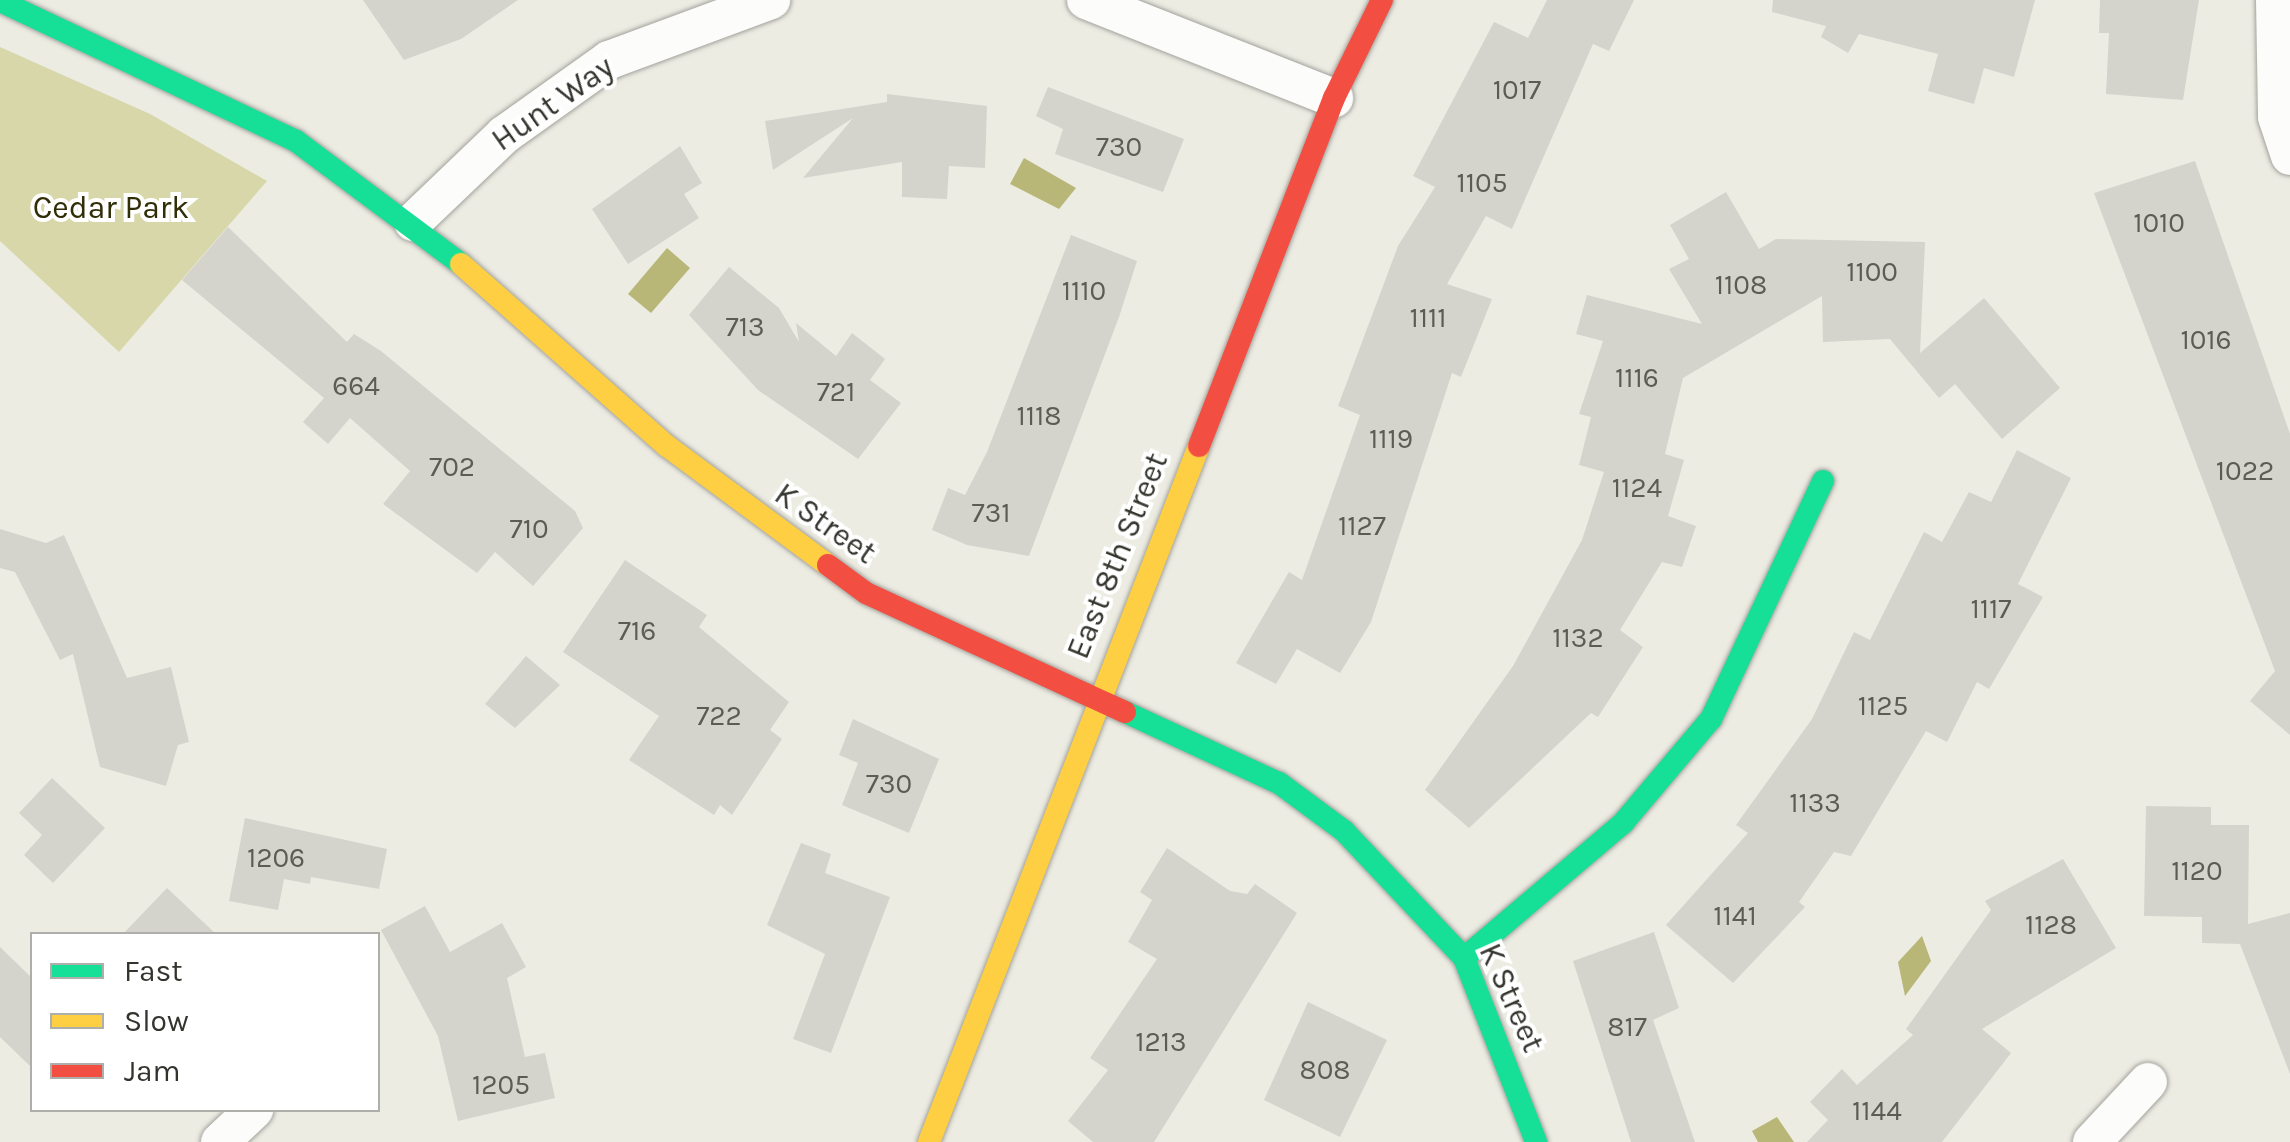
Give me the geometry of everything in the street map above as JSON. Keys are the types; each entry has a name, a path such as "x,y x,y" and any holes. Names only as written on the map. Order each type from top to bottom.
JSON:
{"street":[{"name":"Hunt Way","path":"413,222 504,134 610,60 772,0"},
{"path":"1086,0 1334,98"},
{"name":"East 8th Street","path":"929,1142 1096,699 1334,98 1382,0"},
{"path":"2274,0 2276,117 2290,156"},
{"name":"K Street","path":"0,1 296,141 413,222 779,533 937,631 1279,782 1344,831 1464,958 1536,1142"},
{"path":"1464,958 1624,823 1711,719 1760,631 1823,482"},
{"path":"2092,1142 2148,1082"},
{"path":"220,1142 252,1112"}],"green space":[{"name":"Cedar Park","path":"0,47 150,114 267,181 119,352 0,241"}],"shaded area":[{"path":"1024,158 1076,188 1059,209 1010,184"},
{"path":"667,248 690,268 651,313 628,294"},
{"path":"1922,936 1931,961 1905,996 1898,962"},
{"path":"1777,1117 1794,1142 1758,1142 1752,1131"}],"building":[{"path":"363,0 518,0 461,39 404,60"},
{"path":"1547,0 1634,0 1609,51 1593,44 1512,229 1486,216 1447,284 1492,299 1461,377 1452,373 1371,622 1340,673 1297,649 1276,684 1236,663 1289,572 1302,580 1360,415 1338,406 1398,246 1435,187 1413,176 1494,22 1528,38"},
{"path":"1773,0 2035,0 2014,77 1984,68 1974,104 1928,91 1938,54 1859,34 1848,53 1821,37 1826,26 1772,12"},
{"path":"2100,0 2199,0 2183,100 2106,94 2109,33 2099,33"},
{"path":"1048,87 1184,139 1163,192 1055,154 1063,129 1036,116"},
{"path":"887,94 987,106 985,168 949,166 947,199 902,197 902,162 803,178 853,118 773,170 765,121 887,102"},
{"path":"680,146 702,183 684,194 699,218 628,264 592,209"},
{"path":"2195,161 2290,434 2290,735 2250,701 2275,671 2094,193"},
{"path":"1726,192 1759,249 1776,239 1925,242 1920,353 1984,298 2060,388 2002,439 1955,384 1939,398 1890,339 1823,342 1822,296 1683,378 1665,454 1684,460 1668,516 1696,526 1682,567 1662,562 1620,630 1643,647 1598,717 1591,713 1469,828 1425,790 1513,666 1582,540 1604,472 1579,465 1591,417 1579,414 1603,341 1576,334 1587,295 1702,324 1669,269 1689,259 1670,225"},
{"path":"228,227 347,342 354,334 381,351 575,511 583,528 533,586 495,552 477,573 383,504 410,471 350,418 328,444 303,422 324,398 182,280"},
{"path":"1071,235 1137,261 1119,317 1029,556 967,545 932,530 948,488 965,495 987,452"},
{"path":"729,267 779,308 799,342 796,323 836,356 852,333 885,359 870,380 901,403 858,459 758,390 689,315"},
{"path":"2017,450 2071,478 2018,584 2043,597 1989,689 1977,682 1947,742 1926,731 1851,856 1834,852 1799,902 1805,907 1733,983 1666,925 1748,833 1736,825 1812,719 1854,632 1870,640 1924,532 1942,542 1969,492 1991,502"},
{"path":"0,529 46,543 64,535 127,678 171,667 189,742 178,745 166,786 100,767 73,654 60,660 15,572 0,568"},
{"path":"625,560 707,615 699,627 789,702 770,730 782,739 732,815 720,805 714,815 629,760 659,716 563,652"},
{"path":"526,656 560,685 515,728 485,704"},
{"path":"853,719 939,759 909,833 842,805 858,763 839,755"},
{"path":"52,778 105,828 53,883 24,855 42,835 19,813"},
{"path":"2146,806 2211,807 2211,825 2249,825 2248,924 2290,913 2290,1074 2240,944 2202,943 2202,917 2144,916"},
{"path":"245,818 387,849 379,889 311,877 310,884 284,879 278,910 229,901"},
{"path":"801,843 831,854 825,873 890,897 831,1053 793,1039 825,954 767,925"},
{"path":"1167,848 1230,891 1247,894 1255,884 1297,913 1154,1142 1093,1142 1068,1121 1108,1070 1090,1058 1157,959 1128,942 1152,900 1140,892"},
{"path":"2063,859 2116,948 1982,1029 2011,1053 1942,1142 1807,1142 1828,1120 1810,1102 1842,1069 1857,1085 1913,1035 1906,1029 1991,910 1985,901"},
{"path":"167,888 214,932 125,932"},
{"path":"425,906 450,952 502,923 526,967 507,978 525,1057 545,1053 555,1098 458,1121 438,1036 381,930"},
{"path":"1654,932 1679,1008 1653,1020 1695,1142 1631,1142 1573,961"},
{"path":"0,947 30,976 30,1066 0,1037"},
{"path":"1308,1002 1387,1040 1340,1137 1264,1100"}],"traffic: fast":[{"path":"0,1 296,141 461,264"},
{"path":"1464,958 1623,823 1711,719 1823,481"},
{"path":"1125,712 1279,783 1344,831 1464,958 1536,1142"}],"traffic: slow":[{"path":"461,264 667,446 828,565"},
{"path":"929,1142 1199,446"}],"traffic: jam":[{"path":"1199,446 1334,98 1382,0"},
{"path":"828,565 866,593 1125,712"}]}
